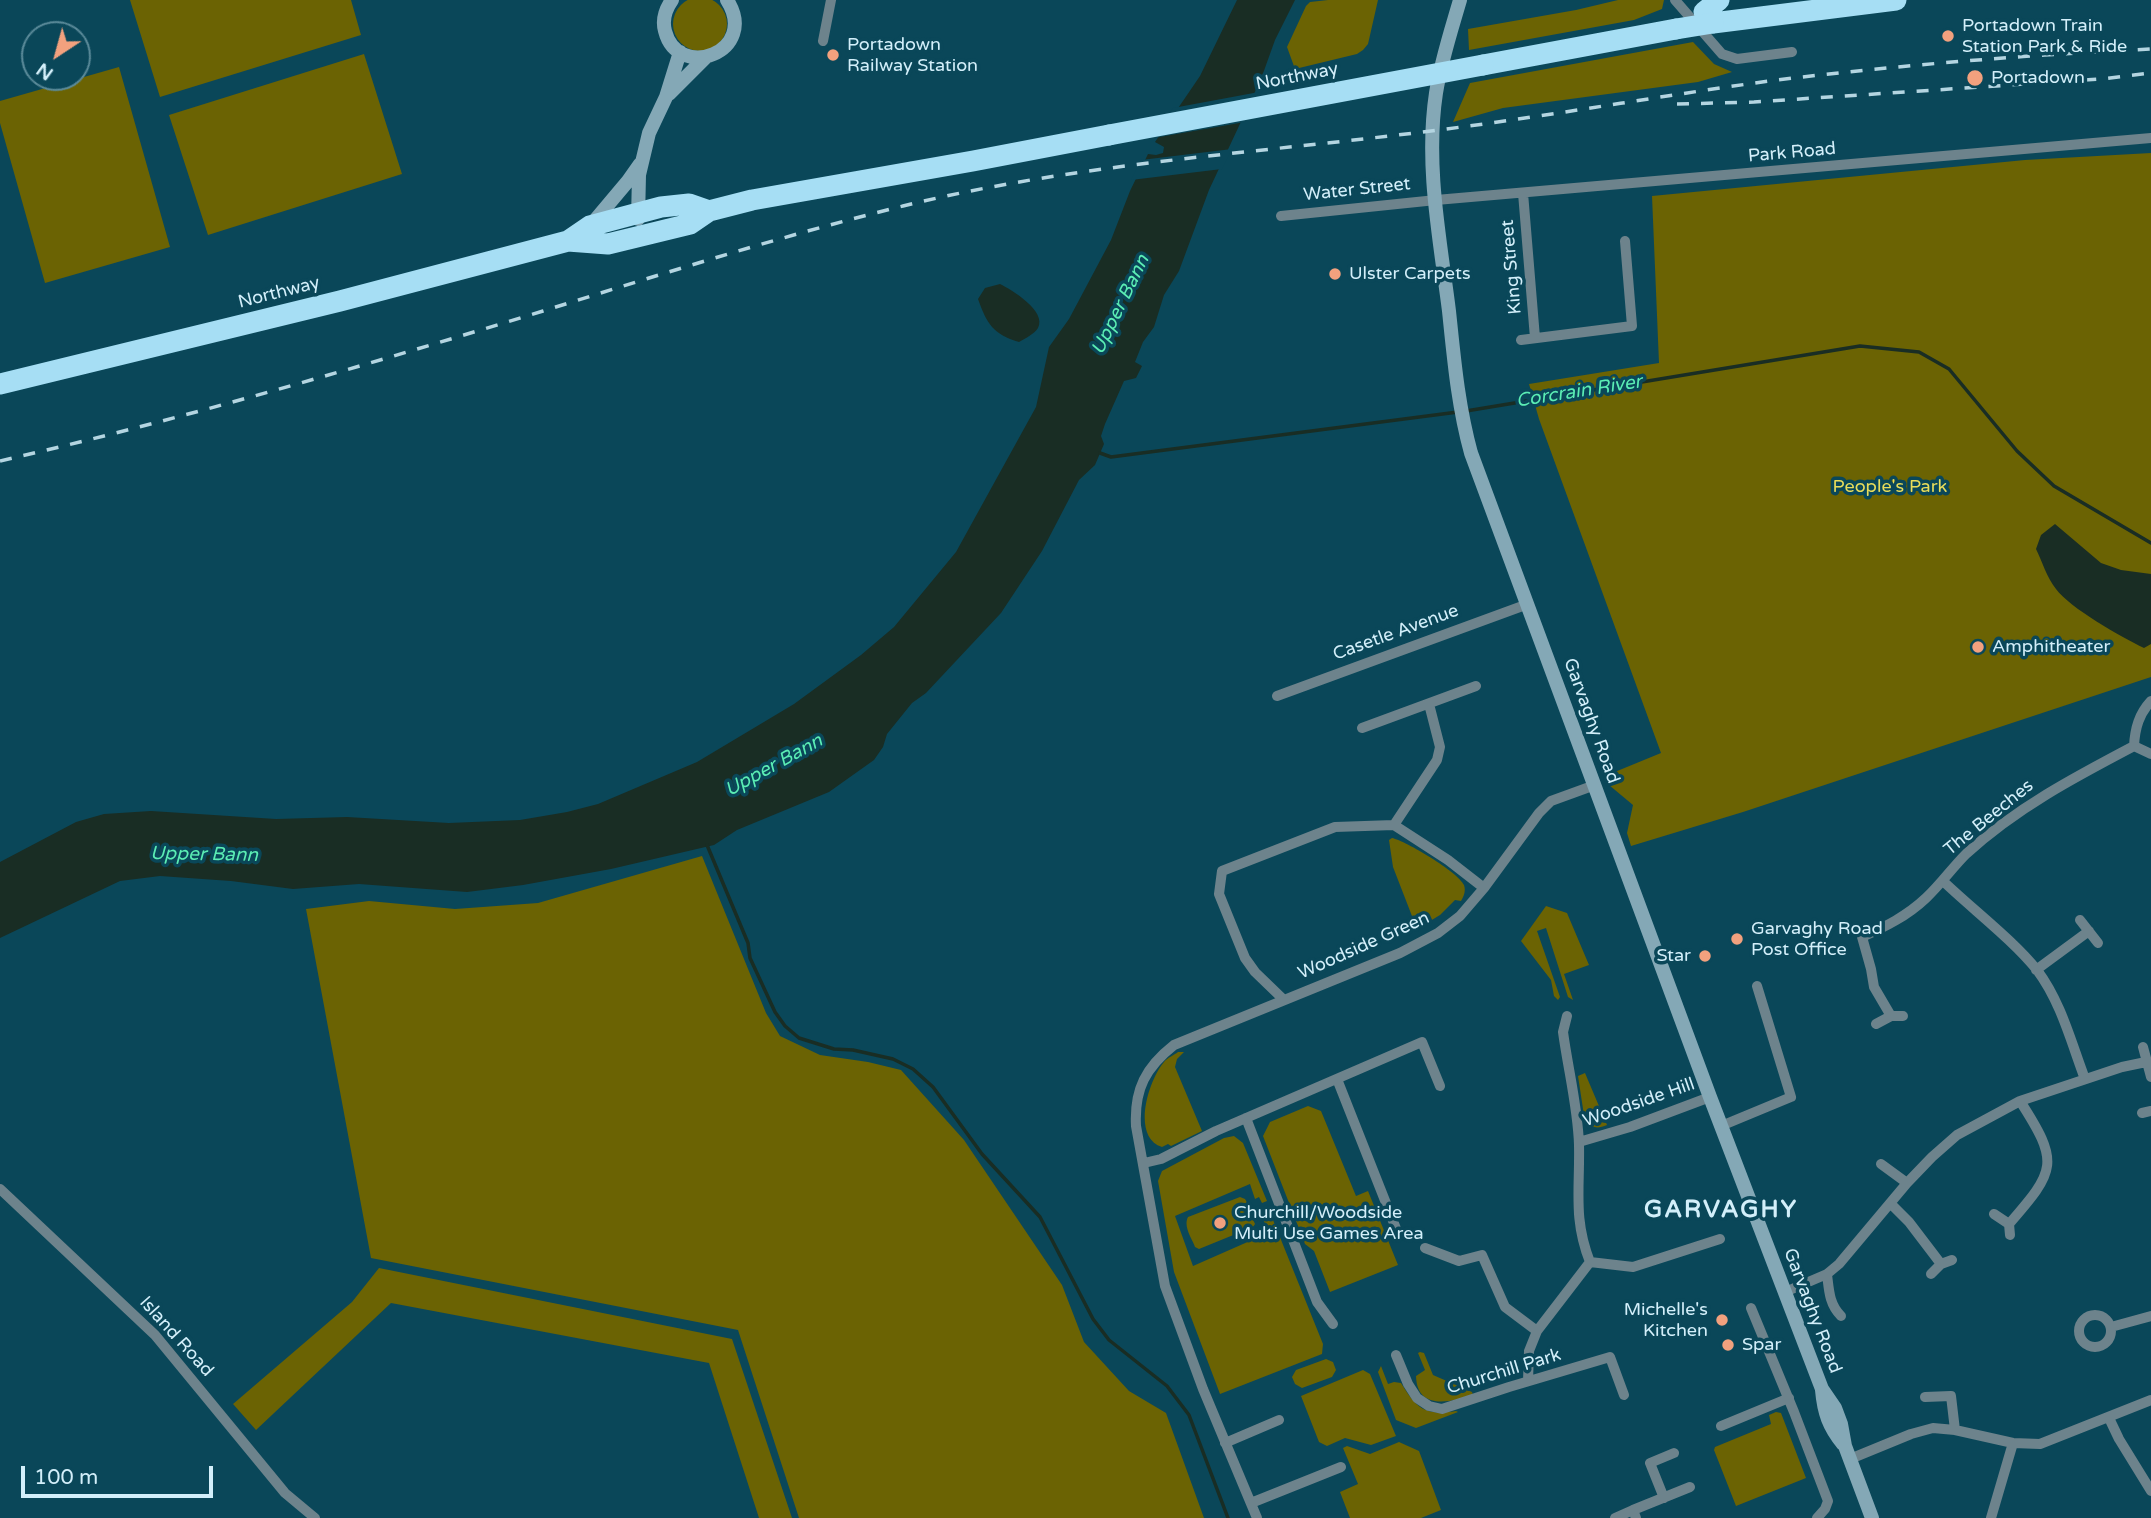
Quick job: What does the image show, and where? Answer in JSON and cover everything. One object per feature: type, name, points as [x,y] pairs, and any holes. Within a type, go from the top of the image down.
[{"type":"highway","name":"Northway","points":[[0,384],[340,301],[568,241],[608,244],[642,236],[690,224],[709,211],[752,200],[1682,28],[1712,12],[1896,0]]},
{"type":"highway","name":"Northway","points":[[568,241],[590,226],[662,206],[689,204],[709,211]]},
{"type":"main road","points":[[671,0],[664,16],[667,37],[680,52],[696,58],[705,58]]},
{"type":"main road","points":[[666,97],[705,58],[724,48],[734,30],[733,8],[727,0]]},
{"type":"main road","name":"Garvaghy Road","points":[[1460,0],[1447,44],[1434,111],[1432,157],[1463,425],[1710,1097],[1822,1389],[1824,1412],[1830,1429],[1847,1453],[1872,1518]]},
{"type":"main road","points":[[642,236],[637,214],[642,160],[655,116],[666,97],[680,52]]},
{"type":"main road","points":[[590,226],[642,160]]},
{"type":"street","points":[[822,41],[831,0]]},
{"type":"street","points":[[1675,0],[1722,54],[1737,59],[1792,52]]},
{"type":"street","name":"Park Road","points":[[1436,200],[2151,138]]},
{"type":"street","name":"King Street","points":[[1523,193],[1535,338]]},
{"type":"street","name":"Water Street","points":[[1281,216],[1436,200]]},
{"type":"street","points":[[1521,340],[1632,326],[1625,242]]},
{"type":"street","name":"Casetle Avenue","points":[[1277,696],[1528,604]]},
{"type":"street","points":[[1362,727],[1476,686]]},
{"type":"street","points":[[2151,701],[2144,709],[2135,730],[2134,746],[2151,754]]},
{"type":"street","points":[[1429,704],[1440,747],[1437,761],[1394,825],[1448,860],[1484,888]]},
{"type":"street","name":"The Beeches","points":[[1876,1024],[1897,1016],[1874,987],[1862,937],[1911,911],[1966,855],[2029,804],[2134,746]]},
{"type":"street","name":"Woodside Green","points":[[1144,1163],[1135,1104],[1143,1080],[1156,1058],[1174,1045],[1421,943],[1438,933],[1460,916],[1484,888],[1539,813],[1551,801],[1595,785]]},
{"type":"street","name":"Woodside Green","points":[[1284,1000],[1255,972],[1245,958],[1219,894],[1222,871],[1335,827],[1394,825]]},
{"type":"street","name":"The Beeches","points":[[1943,881],[2036,970],[2052,994],[2085,1079]]},
{"type":"street","points":[[2080,920],[2098,943]]},
{"type":"street","points":[[2036,970],[2088,931]]},
{"type":"street","points":[[1721,1126],[1791,1097],[1757,986]]},
{"type":"street","name":"Woodside Hill","points":[[1567,1016],[1563,1032],[1579,1142],[1577,1216],[1581,1239],[1590,1262]]},
{"type":"street","points":[[1257,1518],[1165,1286],[1144,1163],[1161,1159],[1246,1118],[1422,1042],[1440,1086]]},
{"type":"street","points":[[2143,1047],[2151,1077]]},
{"type":"street","points":[[1785,1292],[1827,1273],[1839,1264],[1907,1184],[1957,1135],[2020,1101],[2122,1067],[2146,1062]]},
{"type":"street","points":[[1337,1079],[1397,1231]]},
{"type":"street","name":"Woodside Hill","points":[[1579,1142],[1630,1127],[1710,1097]]},
{"type":"street","points":[[1994,1214],[2009,1229],[2037,1192],[2047,1172],[2047,1151],[2020,1101]]},
{"type":"street","points":[[1246,1118],[1317,1302],[1333,1324]]},
{"type":"street","points":[[1881,1164],[1907,1184]]},
{"type":"street","name":"Island Road","points":[[0,1189],[155,1335],[285,1493],[314,1518]]},
{"type":"street","points":[[1891,1204],[1947,1262],[1931,1274]]},
{"type":"street","points":[[1528,1381],[1529,1351],[1537,1331],[1590,1262],[1633,1267],[1720,1239]]},
{"type":"street","points":[[1425,1248],[1459,1261],[1482,1255],[1505,1307],[1537,1331]]},
{"type":"street","points":[[1827,1273],[1833,1313]]},
{"type":"street","points":[[1751,1308],[1828,1501],[1817,1518]]},
{"type":"street","points":[[2111,1327],[2151,1316]]},
{"type":"street","name":"Churchill Park","points":[[1396,1355],[1417,1398],[1429,1406],[1442,1409],[1610,1357],[1624,1395]]},
{"type":"street","points":[[1925,1397],[1951,1395],[1955,1430]]},
{"type":"street","points":[[1721,1426],[1789,1398]]},
{"type":"street","points":[[1847,1453],[1933,1428],[1955,1430],[2012,1443],[2040,1444],[2151,1400]]},
{"type":"street","points":[[2109,1418],[2119,1440],[2151,1491]]},
{"type":"street","points":[[1225,1443],[1279,1420]]},
{"type":"street","points":[[1991,1518],[2012,1443]]},
{"type":"street","points":[[1664,1497],[1650,1463],[1674,1453]]},
{"type":"street","points":[[1251,1503],[1341,1467]]},
{"type":"street","points":[[1615,1518],[1635,1514],[1664,1497],[1690,1487]]},
{"type":"green space","points":[[700,-3],[719,5],[727,24],[719,43],[700,51],[681,43],[673,24],[681,5]]},
{"type":"green space","points":[[130,0],[351,0],[361,35],[160,97]]},
{"type":"green space","points":[[1378,0],[1368,44],[1357,54],[1295,69],[1287,47],[1306,6],[1310,2]]},
{"type":"green space","points":[[1618,0],[1664,0],[1662,9],[1634,20],[1469,50],[1468,29]]},
{"type":"green space","points":[[1693,42],[1714,64],[1732,72],[1698,82],[1503,108],[1453,122],[1470,83]]},
{"type":"green space","points":[[364,54],[402,174],[208,235],[169,115]]},
{"type":"green space","points":[[119,67],[170,247],[45,283],[0,123],[0,101],[35,91],[91,91],[91,75]]},
{"type":"green space","name":"People's Park","points":[[2151,153],[2151,677],[1743,812],[1631,846],[1627,833],[1633,805],[1609,785],[1605,776],[1661,753],[1539,419],[1529,384],[1659,363],[1652,196],[2025,160]]},
{"type":"green space","points":[[1392,838],[1431,858],[1460,879],[1464,885],[1461,901],[1455,900],[1440,915],[1417,929],[1393,867],[1389,840]]},
{"type":"green space","points":[[702,856],[766,1013],[780,1036],[820,1055],[901,1070],[964,1140],[1062,1285],[1084,1342],[1129,1391],[1166,1413],[1204,1518],[799,1518],[738,1330],[371,1258],[306,909],[369,901],[455,909],[538,903]]},
{"type":"green space","points":[[1546,906],[1567,913],[1589,965],[1564,974],[1573,1000],[1568,997],[1546,928],[1537,931],[1560,997],[1558,1000],[1554,996],[1551,980],[1521,941]]},
{"type":"green space","points":[[1178,1052],[1184,1052],[1177,1059],[1175,1067],[1202,1131],[1171,1146],[1168,1144],[1162,1147],[1153,1141],[1147,1132],[1145,1108],[1158,1071],[1165,1061]]},
{"type":"green space","points":[[1585,1073],[1607,1125],[1595,1127],[1585,1122],[1578,1076]]},
{"type":"green space","points":[[1308,1106],[1321,1111],[1356,1196],[1368,1191],[1398,1265],[1330,1292],[1314,1251],[1305,1244],[1263,1136],[1270,1122]]},
{"type":"green space","points":[[1234,1136],[1243,1143],[1267,1201],[1262,1203],[1259,1197],[1255,1199],[1250,1184],[1175,1216],[1193,1266],[1268,1233],[1261,1213],[1269,1210],[1323,1344],[1322,1354],[1220,1394],[1174,1272],[1158,1181],[1162,1171],[1224,1138]]},
{"type":"green space","name":"Churchill/Woodside Multi Use Games Area","points":[[1240,1197],[1245,1199],[1253,1213],[1253,1227],[1199,1249],[1195,1247],[1187,1229],[1188,1217]]},
{"type":"green space","points":[[379,1268],[732,1339],[792,1518],[759,1518],[709,1363],[391,1303],[256,1430],[233,1404],[352,1302]]},
{"type":"green space","points":[[1418,1353],[1424,1353],[1433,1375],[1472,1392],[1473,1395],[1437,1401],[1422,1395],[1416,1376],[1425,1370]]},
{"type":"green space","points":[[1326,1359],[1333,1362],[1336,1370],[1332,1377],[1302,1388],[1295,1384],[1292,1377],[1296,1370]]},
{"type":"green space","points":[[1381,1366],[1388,1384],[1401,1383],[1423,1409],[1458,1412],[1416,1428],[1396,1420],[1378,1372]]},
{"type":"green space","points":[[1363,1370],[1370,1374],[1396,1436],[1371,1445],[1345,1438],[1327,1446],[1319,1442],[1301,1396]]},
{"type":"green space","points":[[1781,1413],[1806,1478],[1736,1506],[1715,1447],[1771,1424],[1769,1415]]},
{"type":"green space","points":[[1399,1442],[1419,1451],[1441,1510],[1421,1518],[1350,1518],[1340,1492],[1358,1484],[1343,1448],[1347,1446],[1370,1454]]},
{"type":"water","name":"Upper Bann","points":[[1237,0],[1295,0],[1209,190],[1179,271],[1164,295],[1154,327],[1143,342],[1135,362],[1142,366],[1136,378],[1124,381],[1105,424],[1101,436],[1104,444],[1095,465],[1079,480],[1042,551],[1001,613],[926,693],[912,703],[887,734],[883,747],[874,760],[829,792],[737,830],[714,845],[611,869],[467,892],[359,884],[293,889],[160,876],[120,881],[0,938],[0,862],[76,822],[104,814],[151,811],[276,819],[347,817],[449,823],[520,820],[567,812],[598,804],[697,762],[794,704],[861,655],[894,627],[956,552],[1036,407],[1049,347],[1069,319],[1111,240],[1148,154],[1163,153],[1164,147],[1155,142],[1200,76]]},
{"type":"water","points":[[1000,284],[1027,302],[1038,315],[1038,328],[1019,342],[992,327],[978,299],[985,288]]},
{"type":"water","points":[[2055,524],[2101,563],[2121,570],[2151,574],[2151,644],[2144,648],[2110,630],[2072,605],[2056,589],[2036,549],[2041,535]]},
{"type":"pier","points":[[1259,92],[1245,122],[1154,138],[1173,108]]},
{"type":"pier","points":[[1232,149],[1222,169],[1131,180],[1141,160]]},
{"type":"waterway","name":"Corcrain River","points":[[1466,411],[1860,346],[1919,352],[1949,369],[2017,451],[2054,486],[2151,543]]},
{"type":"waterway","name":"Corcrain River","points":[[1100,453],[1111,457],[1458,412]]},
{"type":"waterway","points":[[707,845],[748,943],[750,958],[775,1012],[785,1026],[799,1038],[834,1049],[853,1050],[893,1059],[913,1069],[933,1087],[982,1154],[1040,1217],[1093,1319],[1109,1340],[1167,1386],[1189,1415],[1228,1518]]},
{"type":"railway","points":[[0,461],[273,391],[767,243],[969,191],[1102,169],[1480,124],[1777,80],[1964,61],[2151,49]]},
{"type":"railway","points":[[1677,104],[1754,102],[2101,79],[2151,73]]},
{"type":"place","name":"Portadown Train Station Park & Ride","points":[[1948,36]]},
{"type":"place","name":"Portadown Railway Station","points":[[833,55]]},
{"type":"place","name":"Portadown","points":[[1975,78]]},
{"type":"place","name":"Ulster Carpets","points":[[1335,274]]},
{"type":"place","name":"Amphitheater","points":[[1978,647]]},
{"type":"place","name":"Garvaghy Road Post Office","points":[[1737,939]]},
{"type":"place","name":"Star","points":[[1705,956]]},
{"type":"place","name":"Churchill/Woodside Multi Use Games Area","points":[[1220,1223]]},
{"type":"place","name":"Michelle's Kitchen","points":[[1722,1320]]},
{"type":"place","name":"Spar","points":[[1728,1345]]},
{"type":"district","name":"GARVAGHY","points":[[1721,1211]]}]
